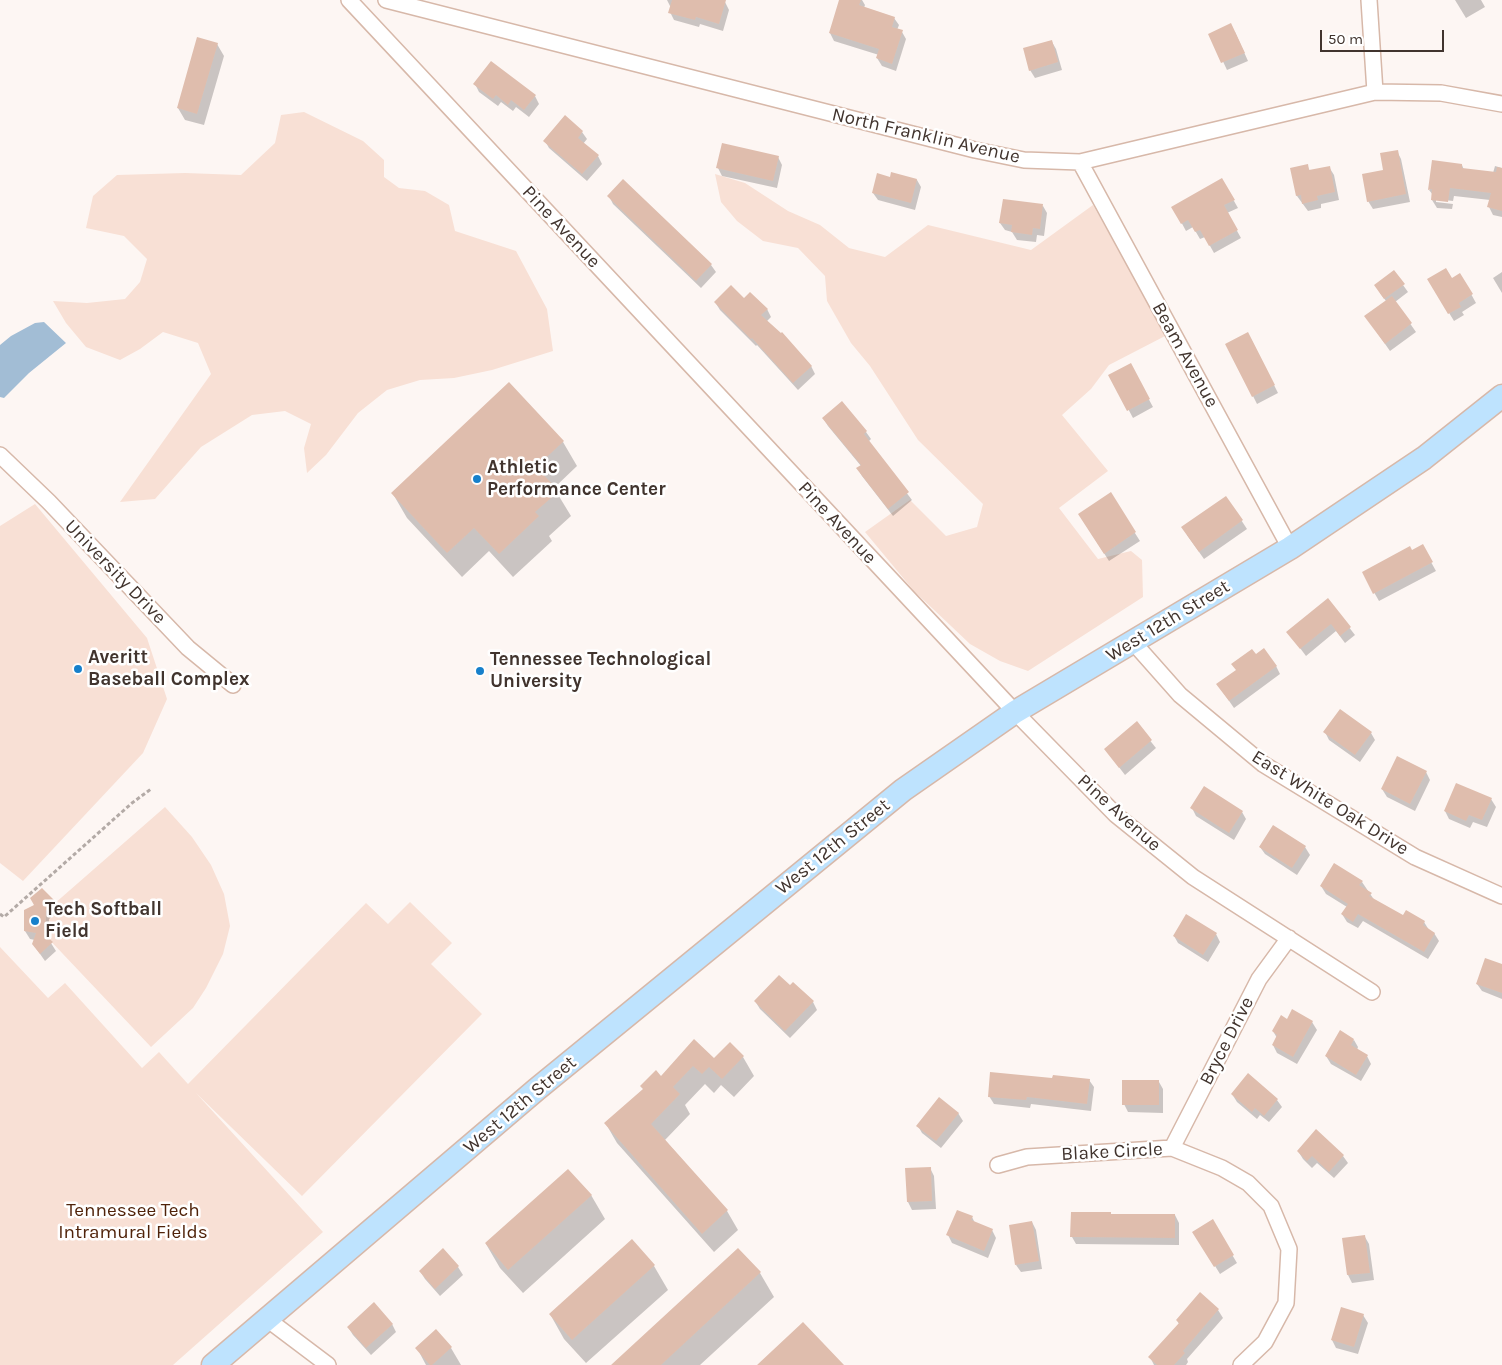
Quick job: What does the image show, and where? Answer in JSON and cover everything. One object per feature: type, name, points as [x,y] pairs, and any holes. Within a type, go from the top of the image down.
[{"type":"main road","name":"West 12th Street","points":[[213,1365],[537,1089],[903,790],[1015,712],[1290,548],[1424,458],[1502,396]]},
{"type":"street","name":"Pine Avenue","points":[[349,0],[1015,712],[1116,815],[1193,877],[1372,992]]},
{"type":"street","name":"North Franklin Avenue","points":[[386,0],[975,150],[1024,160],[1080,162],[1375,92],[1441,93],[1502,104]]},
{"type":"street","points":[[1369,0],[1375,92]]},
{"type":"street","name":"Beam Avenue","points":[[1080,162],[1290,548]]},
{"type":"street","name":"University Drive","points":[[0,455],[49,502],[188,648],[233,685]]},
{"type":"street","name":"East White Oak Drive","points":[[1133,642],[1180,695],[1263,764],[1415,857],[1502,896]]},
{"type":"street","name":"Bryce Drive","points":[[1172,1148],[1259,979],[1289,938]]},
{"type":"street","name":"Blake Circle","points":[[998,1165],[1027,1157],[1172,1148],[1222,1168],[1248,1183],[1271,1206],[1289,1249],[1286,1302],[1265,1342],[1241,1365]]},
{"type":"street","points":[[268,1319],[328,1365]]},
{"type":"path","points":[[0,914],[4,917],[132,803],[151,789]]},
{"type":"green space","points":[[304,112],[363,141],[384,160],[384,177],[399,188],[425,191],[449,205],[455,231],[516,251],[547,309],[553,351],[492,370],[454,378],[420,380],[387,390],[358,413],[326,455],[307,473],[304,448],[311,424],[285,411],[252,415],[201,447],[155,499],[120,502],[211,374],[198,343],[163,332],[140,349],[120,360],[86,347],[66,323],[53,301],[87,303],[125,299],[140,282],[147,259],[124,236],[86,228],[93,196],[117,175],[185,173],[241,175],[275,143],[281,115]]},
{"type":"green space","points":[[715,174],[745,183],[788,211],[820,225],[849,248],[885,257],[928,225],[1031,250],[1093,205],[1167,335],[1109,365],[1091,389],[1062,415],[1108,471],[1059,508],[1098,559],[1131,551],[1142,560],[1143,597],[1028,671],[1000,661],[970,644],[914,591],[865,532],[910,500],[946,536],[977,527],[983,504],[918,440],[870,366],[851,343],[827,301],[825,276],[798,248],[763,241],[737,221],[721,202]]},
{"type":"green space","name":"Averitt Baseball Complex","points":[[35,504],[147,638],[167,699],[143,753],[23,881],[0,863],[0,526]]},
{"type":"green space","name":"Tech Softball Field","points":[[165,807],[192,837],[211,865],[224,894],[230,926],[223,954],[206,988],[193,1008],[151,1047],[45,935],[46,911]]},
{"type":"green space","name":"Tennessee Tech Intramural Fields","points":[[410,902],[452,943],[431,964],[482,1014],[302,1196],[196,1093],[323,1232],[173,1365],[0,1365],[0,947],[48,998],[65,983],[142,1068],[159,1052],[188,1084],[366,903],[388,924]]},
{"type":"water","points":[[44,322],[66,343],[29,373],[4,398],[0,397],[0,345],[11,336],[35,323]]},
{"type":"building","points":[[672,0],[726,0],[719,24],[696,17],[695,20],[668,13]]},
{"type":"building","points":[[839,0],[861,0],[859,5],[895,17],[892,27],[903,30],[892,64],[876,58],[879,49],[829,33]]},
{"type":"building","points":[[1231,23],[1245,53],[1221,63],[1208,34]]},
{"type":"building","points":[[197,37],[218,43],[197,114],[177,108]]},
{"type":"building","points":[[1052,40],[1058,62],[1029,71],[1023,48]]},
{"type":"building","points":[[491,61],[536,95],[524,110],[511,100],[508,105],[496,95],[493,99],[473,84]]},
{"type":"building","points":[[565,115],[583,131],[578,138],[599,155],[582,174],[543,141]]},
{"type":"building","points":[[722,143],[779,156],[773,181],[716,168]]},
{"type":"building","points":[[1398,150],[1406,194],[1367,202],[1362,174],[1383,170],[1380,153]]},
{"type":"building","points":[[1432,160],[1462,164],[1462,168],[1496,172],[1497,167],[1502,168],[1502,211],[1487,207],[1491,193],[1450,188],[1448,202],[1431,200],[1432,189],[1428,190]]},
{"type":"building","points":[[1308,164],[1309,170],[1330,166],[1335,192],[1317,196],[1318,200],[1302,204],[1301,195],[1296,196],[1290,168]]},
{"type":"building","points":[[891,172],[917,179],[911,203],[872,193],[877,173],[890,177]]},
{"type":"building","points":[[1222,178],[1235,200],[1224,205],[1238,230],[1209,246],[1200,230],[1195,232],[1188,220],[1181,224],[1171,207]]},
{"type":"building","points":[[623,179],[712,264],[696,281],[607,196]]},
{"type":"building","points":[[1003,199],[1043,204],[1040,229],[1033,228],[1032,235],[1011,232],[1012,225],[999,223]]},
{"type":"building","points":[[1446,268],[1452,278],[1460,273],[1473,294],[1459,303],[1461,307],[1448,314],[1427,279]]},
{"type":"building","points":[[1394,270],[1405,284],[1384,299],[1374,285]]},
{"type":"building","points":[[731,285],[744,298],[750,292],[768,309],[761,315],[782,332],[812,366],[793,383],[752,338],[714,302]]},
{"type":"building","points":[[1392,296],[1412,323],[1385,344],[1364,316]]},
{"type":"building","points":[[1248,332],[1275,385],[1252,397],[1225,344]]},
{"type":"building","points":[[1131,363],[1150,399],[1127,411],[1108,375]]},
{"type":"building","name":"Athletic Performance Center","points":[[509,382],[564,441],[536,467],[559,491],[535,512],[539,516],[499,554],[474,528],[447,553],[391,493]]},
{"type":"building","points":[[842,401],[867,431],[864,434],[909,492],[888,509],[856,468],[861,465],[822,418]]},
{"type":"building","points":[[1111,492],[1136,532],[1104,554],[1078,514]]},
{"type":"building","points":[[1226,496],[1243,520],[1199,552],[1181,527]]},
{"type":"building","points":[[1423,544],[1433,562],[1373,594],[1362,572],[1410,546],[1412,550]]},
{"type":"building","points":[[1328,598],[1351,627],[1340,636],[1331,624],[1300,649],[1286,632]]},
{"type":"building","points":[[1264,648],[1277,666],[1229,701],[1216,684],[1236,670],[1231,664],[1252,649],[1256,654]]},
{"type":"building","points":[[1340,709],[1372,732],[1355,755],[1323,732]]},
{"type":"building","points":[[1137,721],[1152,740],[1119,768],[1104,749]]},
{"type":"building","points":[[1397,756],[1427,771],[1410,804],[1381,789]]},
{"type":"building","points":[[1456,783],[1492,798],[1482,820],[1469,815],[1466,821],[1444,811]]},
{"type":"building","points":[[1204,786],[1243,811],[1229,833],[1190,808]]},
{"type":"building","points":[[1273,825],[1306,846],[1292,868],[1259,847]]},
{"type":"building","points":[[1334,863],[1363,881],[1359,885],[1372,893],[1369,896],[1403,915],[1406,910],[1425,921],[1423,925],[1435,933],[1424,952],[1358,914],[1353,922],[1341,914],[1348,904],[1320,886]]},
{"type":"building","name":"Tech Softball Field","points":[[42,888],[56,902],[46,911],[45,935],[53,942],[40,954],[32,944],[36,933],[24,931],[24,910],[34,905],[30,898]]},
{"type":"building","points":[[1186,914],[1217,933],[1203,955],[1173,936]]},
{"type":"building","points":[[1485,958],[1502,964],[1502,993],[1476,984]]},
{"type":"building","points":[[779,975],[790,985],[793,982],[814,1001],[785,1031],[754,1001]]},
{"type":"building","points":[[1292,1009],[1313,1021],[1293,1057],[1272,1045],[1277,1035],[1272,1031],[1281,1015],[1287,1019]]},
{"type":"building","points":[[1340,1030],[1354,1039],[1351,1045],[1368,1055],[1356,1075],[1325,1056]]},
{"type":"building","points":[[694,1039],[714,1058],[730,1042],[744,1056],[722,1079],[709,1067],[702,1074],[693,1066],[673,1087],[680,1094],[651,1124],[728,1210],[702,1234],[604,1123],[643,1089],[640,1086],[656,1070],[661,1076]]},
{"type":"building","points":[[990,1072],[1052,1078],[1053,1075],[1090,1079],[1087,1104],[1027,1097],[1026,1100],[988,1097]]},
{"type":"building","points":[[1248,1073],[1278,1099],[1264,1116],[1255,1108],[1252,1112],[1231,1094]]},
{"type":"building","points":[[1122,1080],[1159,1080],[1159,1105],[1122,1105]]},
{"type":"building","points":[[939,1097],[959,1113],[936,1141],[916,1126]]},
{"type":"building","points":[[1316,1129],[1344,1155],[1329,1172],[1312,1156],[1307,1161],[1297,1151]]},
{"type":"building","points":[[931,1167],[932,1201],[907,1202],[905,1168]]},
{"type":"building","points":[[568,1169],[592,1195],[508,1270],[485,1243]]},
{"type":"building","points":[[957,1210],[973,1216],[971,1220],[993,1229],[984,1251],[946,1235]]},
{"type":"building","points":[[1071,1212],[1175,1214],[1175,1238],[1070,1237]]},
{"type":"building","points":[[1213,1219],[1234,1255],[1214,1267],[1192,1232]]},
{"type":"building","points":[[1032,1221],[1039,1261],[1015,1265],[1009,1225]]},
{"type":"building","points":[[1365,1235],[1370,1273],[1347,1275],[1342,1238]]},
{"type":"building","points":[[632,1239],[655,1265],[572,1340],[549,1314]]},
{"type":"building","points":[[443,1248],[459,1266],[435,1289],[419,1271]]},
{"type":"building","points":[[738,1248],[761,1272],[661,1365],[611,1365]]},
{"type":"building","points":[[1200,1292],[1219,1309],[1183,1351],[1185,1353],[1174,1365],[1157,1365],[1148,1357],[1179,1323],[1176,1320]]},
{"type":"building","points":[[374,1302],[393,1324],[366,1348],[347,1327]]},
{"type":"building","points":[[1341,1307],[1364,1314],[1354,1347],[1331,1340]]},
{"type":"building","points":[[803,1322],[844,1365],[757,1365]]},
{"type":"building","points":[[436,1329],[452,1347],[430,1365],[415,1348]]},
{"type":"place","name":"Athletic Performance Center","points":[[477,479]]},
{"type":"place","name":"Averitt Baseball Complex","points":[[78,669]]},
{"type":"place","name":"Tennessee Technological University","points":[[480,671]]},
{"type":"place","name":"Tech Softball Field","points":[[35,921]]}]
